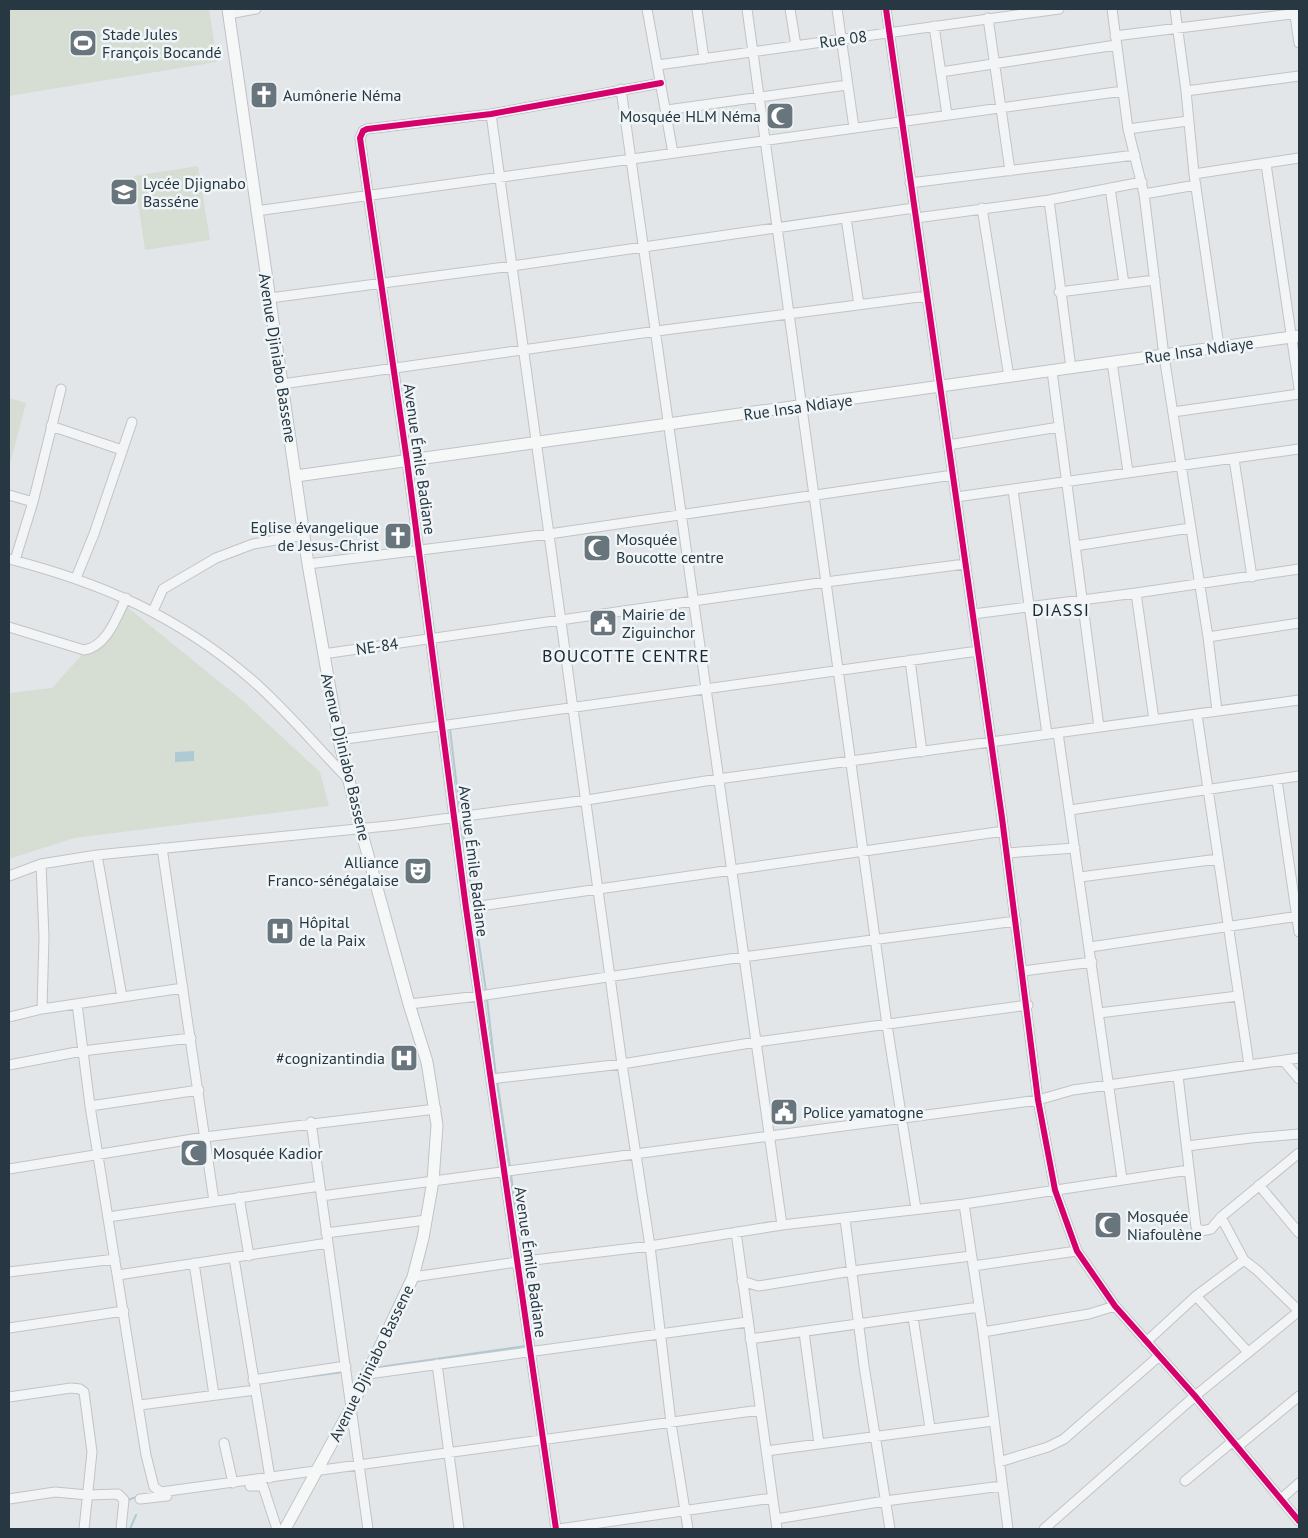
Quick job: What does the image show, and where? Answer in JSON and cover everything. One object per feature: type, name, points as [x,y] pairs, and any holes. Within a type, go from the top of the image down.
[{"type":"main road","name":"Avenue Djiniabo Bassene","points":[[228,11],[308,564],[339,740],[360,830],[408,1004],[427,1062],[436,1109],[437,1139],[433,1181],[413,1277],[352,1406],[285,1529]]},
{"type":"main road","name":"Rue Insa Ndiaye","points":[[296,476],[940,388],[1295,336]]},
{"type":"street","points":[[228,11],[256,9]]},
{"type":"street","points":[[647,9],[667,110],[673,153]]},
{"type":"street","points":[[697,9],[704,59]]},
{"type":"street","points":[[746,9],[803,406],[900,1118],[916,1209]]},
{"type":"street","points":[[790,9],[796,46]]},
{"type":"street","points":[[837,9],[854,128]]},
{"type":"street","points":[[886,9],[1004,831],[1028,1006],[1038,1100],[1055,1190],[1077,1251],[1115,1306],[1194,1396],[1299,1521]]},
{"type":"street","name":"Rue 08","points":[[658,65],[988,18],[1001,12],[1059,9]]},
{"type":"street","points":[[1112,9],[1128,129],[1144,194],[1164,356],[1198,583],[1208,637],[1217,712]]},
{"type":"street","points":[[1175,9],[1186,91],[1194,174],[1219,346]]},
{"type":"street","points":[[941,72],[995,64],[1178,29],[1296,12],[1299,43]]},
{"type":"street","points":[[988,18],[1010,171]]},
{"type":"street","points":[[934,26],[947,115]]},
{"type":"street","points":[[1186,91],[1299,76]]},
{"type":"street","points":[[661,83],[491,114],[612,977],[622,1064],[650,1246],[671,1423],[688,1529]]},
{"type":"street","points":[[667,110],[847,85]]},
{"type":"street","points":[[622,89],[768,1138],[782,1225]]},
{"type":"street","points":[[256,211],[1123,91]]},
{"type":"street","name":"Avenue Émile Badiane","points":[[491,114],[363,131],[360,138],[407,462],[478,996],[505,1173],[516,1262],[558,1529]]},
{"type":"street","points":[[1128,129],[1188,121]]},
{"type":"street","points":[[910,183],[1135,155]]},
{"type":"street","points":[[1194,174],[1299,158]]},
{"type":"street","points":[[1266,164],[1295,336],[1299,388]]},
{"type":"street","points":[[916,218],[1049,200],[1142,182]]},
{"type":"street","points":[[1144,194],[1196,185]]},
{"type":"street","points":[[1110,188],[1124,284]]},
{"type":"street","points":[[1049,200],[1071,368]]},
{"type":"street","points":[[270,298],[512,266],[914,208]]},
{"type":"street","points":[[982,208],[1009,377]]},
{"type":"street","points":[[846,218],[859,305]]},
{"type":"street","points":[[1060,292],[1155,280]]},
{"type":"street","points":[[282,384],[657,331],[927,296]]},
{"type":"street","points":[[1112,362],[1128,472]]},
{"type":"street","points":[[1052,371],[1099,727]]},
{"type":"street","points":[[61,389],[33,502],[12,559],[76,578],[126,598],[153,611],[212,648],[252,681],[348,779]]},
{"type":"street","points":[[1173,412],[1299,394]]},
{"type":"street","points":[[76,578],[94,534],[132,422]]},
{"type":"street","points":[[51,426],[122,450]]},
{"type":"street","points":[[948,445],[1059,428]]},
{"type":"street","points":[[956,497],[1299,449]]},
{"type":"street","points":[[1234,458],[1252,577]]},
{"type":"street","points":[[308,564],[419,552],[681,516],[953,475]]},
{"type":"street","points":[[1014,490],[1031,606],[1046,734]]},
{"type":"street","points":[[9,495],[33,502]]},
{"type":"street","points":[[1076,546],[1190,528]]},
{"type":"street","points":[[153,611],[163,589],[216,558],[254,544],[304,535]]},
{"type":"street","name":"NE-84","points":[[323,654],[965,564]]},
{"type":"street","points":[[973,614],[1299,569]]},
{"type":"street","points":[[1136,593],[1154,720]]},
{"type":"street","points":[[9,627],[84,650],[92,649],[106,636],[126,598]]},
{"type":"street","points":[[1208,637],[1299,623]]},
{"type":"street","points":[[339,740],[706,687],[978,651]]},
{"type":"street","points":[[910,660],[922,752]]},
{"type":"street","points":[[9,876],[41,864],[96,855],[360,830],[587,800],[852,760],[1299,700]]},
{"type":"street","points":[[1197,715],[1249,1065]]},
{"type":"street","points":[[1058,733],[1122,1179]]},
{"type":"street","points":[[1070,810],[1299,776]]},
{"type":"street","points":[[1277,780],[1299,932]]},
{"type":"street","points":[[466,908],[1004,831]]},
{"type":"street","points":[[162,848],[214,1201]]},
{"type":"street","points":[[1007,854],[1076,848]]},
{"type":"street","points":[[96,855],[122,997]]},
{"type":"street","points":[[1080,877],[1218,859]]},
{"type":"street","points":[[41,864],[44,937],[42,1009]]},
{"type":"street","points":[[1090,947],[1298,917]]},
{"type":"street","points":[[408,1004],[478,996],[743,957],[1016,921]]},
{"type":"street","points":[[1023,971],[1092,962]]},
{"type":"street","points":[[9,1017],[42,1009],[183,988]]},
{"type":"street","points":[[1099,1012],[1238,996]]},
{"type":"street","points":[[77,1004],[90,1106],[140,1406],[146,1454],[154,1487],[157,1491],[314,1473],[760,1410]]},
{"type":"street","points":[[491,1079],[622,1064],[756,1042],[1028,1006]]},
{"type":"street","points":[[9,1065],[82,1051],[190,1038]]},
{"type":"street","points":[[321,1196],[636,1156],[1038,1100],[1073,1090],[1299,1058]]},
{"type":"street","points":[[1284,1061],[1299,1079]]},
{"type":"street","points":[[1178,1076],[1196,1227],[1206,1231],[1299,1152]]},
{"type":"street","points":[[90,1106],[199,1090]]},
{"type":"street","points":[[9,1169],[310,1122],[436,1109]]},
{"type":"street","points":[[310,1122],[352,1406],[368,1529]]},
{"type":"street","points":[[1187,1146],[1299,1134]]},
{"type":"street","points":[[413,1277],[516,1262],[650,1246],[782,1225],[964,1204],[1189,1170]]},
{"type":"street","points":[[1259,1185],[1299,1233]]},
{"type":"street","points":[[108,1217],[320,1186]]},
{"type":"street","points":[[239,1197],[249,1256]]},
{"type":"street","points":[[964,1204],[983,1332],[1008,1529]]},
{"type":"street","points":[[1044,1529],[1194,1396],[1299,1311],[1244,1260],[1221,1217]]},
{"type":"street","points":[[845,1219],[890,1529]]},
{"type":"street","points":[[326,1233],[426,1220]]},
{"type":"street","points":[[736,1232],[777,1529]]},
{"type":"street","points":[[118,1275],[328,1243]]},
{"type":"street","points":[[973,1266],[1077,1251]]},
{"type":"street","points":[[742,1281],[758,1286],[852,1271],[972,1256]]},
{"type":"street","points":[[234,1258],[270,1478]]},
{"type":"street","points":[[9,1272],[115,1259]]},
{"type":"street","points":[[1146,1342],[1196,1296],[1244,1260]]},
{"type":"street","points":[[194,1263],[214,1395]]},
{"type":"street","points":[[1196,1296],[1248,1352]]},
{"type":"street","points":[[983,1332],[1089,1314],[1115,1306]]},
{"type":"street","points":[[750,1339],[979,1307]]},
{"type":"street","points":[[9,1328],[124,1311]]},
{"type":"street","points":[[913,1317],[930,1428]]},
{"type":"street","points":[[368,1374],[748,1322]]},
{"type":"street","points":[[804,1332],[819,1444]]},
{"type":"street","points":[[999,1462],[1048,1447],[1074,1432],[1108,1398],[1158,1357]]},
{"type":"street","points":[[437,1364],[459,1529]]},
{"type":"street","points":[[253,1380],[346,1366]]},
{"type":"street","points":[[9,1397],[71,1388],[80,1389],[84,1392],[92,1452],[84,1529]]},
{"type":"street","points":[[140,1406],[255,1390]]},
{"type":"street","points":[[1185,1481],[1299,1396]]},
{"type":"street","points":[[766,1452],[930,1428],[993,1421]]},
{"type":"street","points":[[224,1443],[233,1483]]},
{"type":"street","points":[[1281,1499],[1299,1483]]},
{"type":"street","points":[[140,1499],[259,1484],[266,1490],[277,1529]]},
{"type":"street","points":[[776,1518],[885,1501],[1002,1486]]},
{"type":"street","points":[[9,1499],[55,1492],[88,1495],[118,1494],[124,1500],[120,1529]]},
{"type":"street","points":[[558,1529],[772,1498]]},
{"type":"shaded area","points":[[9,9],[209,9],[217,62],[9,96]]},
{"type":"shaded area","points":[[198,166],[210,240],[145,250],[134,176]]},
{"type":"shaded area","points":[[9,398],[26,403],[9,468]]},
{"type":"shaded area","points":[[126,606],[242,700],[320,772],[329,806],[74,838],[9,859],[9,693],[52,688]]},
{"type":"water","points":[[194,751],[194,761],[175,762],[175,752]]},
{"type":"waterway","points":[[450,729],[460,813]]},
{"type":"waterway","points":[[461,820],[474,905]]},
{"type":"waterway","points":[[474,910],[486,991]]},
{"type":"waterway","points":[[487,999],[496,1076]]},
{"type":"waterway","points":[[497,1080],[510,1167]]},
{"type":"waterway","points":[[511,1174],[522,1259]]},
{"type":"waterway","points":[[522,1264],[533,1345]]},
{"type":"waterway","points":[[380,1367],[526,1346]]},
{"type":"waterway","points":[[289,1379],[344,1372]]},
{"type":"waterway","points":[[128,1500],[136,1497]]},
{"type":"waterway","points":[[130,1529],[136,1515]]},
{"type":"cycle path","points":[[886,9],[1002,818],[1038,1100],[1055,1190],[1077,1251],[1115,1306],[1195,1396],[1299,1521]]},
{"type":"cycle path","points":[[556,1529],[466,908],[407,461],[360,138],[363,131],[367,129],[491,114],[661,83]]},
{"type":"place","name":"Stade Jules François Bocandé","points":[[83,43]]},
{"type":"place","name":"Aumônerie Néma","points":[[264,95]]},
{"type":"place","name":"Mosquée HLM Néma","points":[[780,116]]},
{"type":"place","name":"Lycée Djignabo Basséne","points":[[124,192]]},
{"type":"place","name":"Eglise évangelique de Jesus-Christ","points":[[398,536]]},
{"type":"place","name":"Mosquée Boucotte centre","points":[[597,548]]},
{"type":"place","name":"Mairie de Ziguinchor","points":[[603,623]]},
{"type":"place","name":"Alliance Franco-sénégalaise","points":[[418,871]]},
{"type":"place","name":"Hôpital de la Paix","points":[[280,931]]},
{"type":"place","name":"#cognizantindia","points":[[404,1058]]},
{"type":"place","name":"Police yamatogne","points":[[784,1112]]},
{"type":"place","name":"Mosquée Kadior","points":[[194,1153]]},
{"type":"place","name":"Mosquée Niafoulène","points":[[1108,1225]]},
{"type":"district","name":"DIASSI","points":[[1061,610]]},
{"type":"district","name":"BOUCOTTE CENTRE","points":[[626,656]]}]
